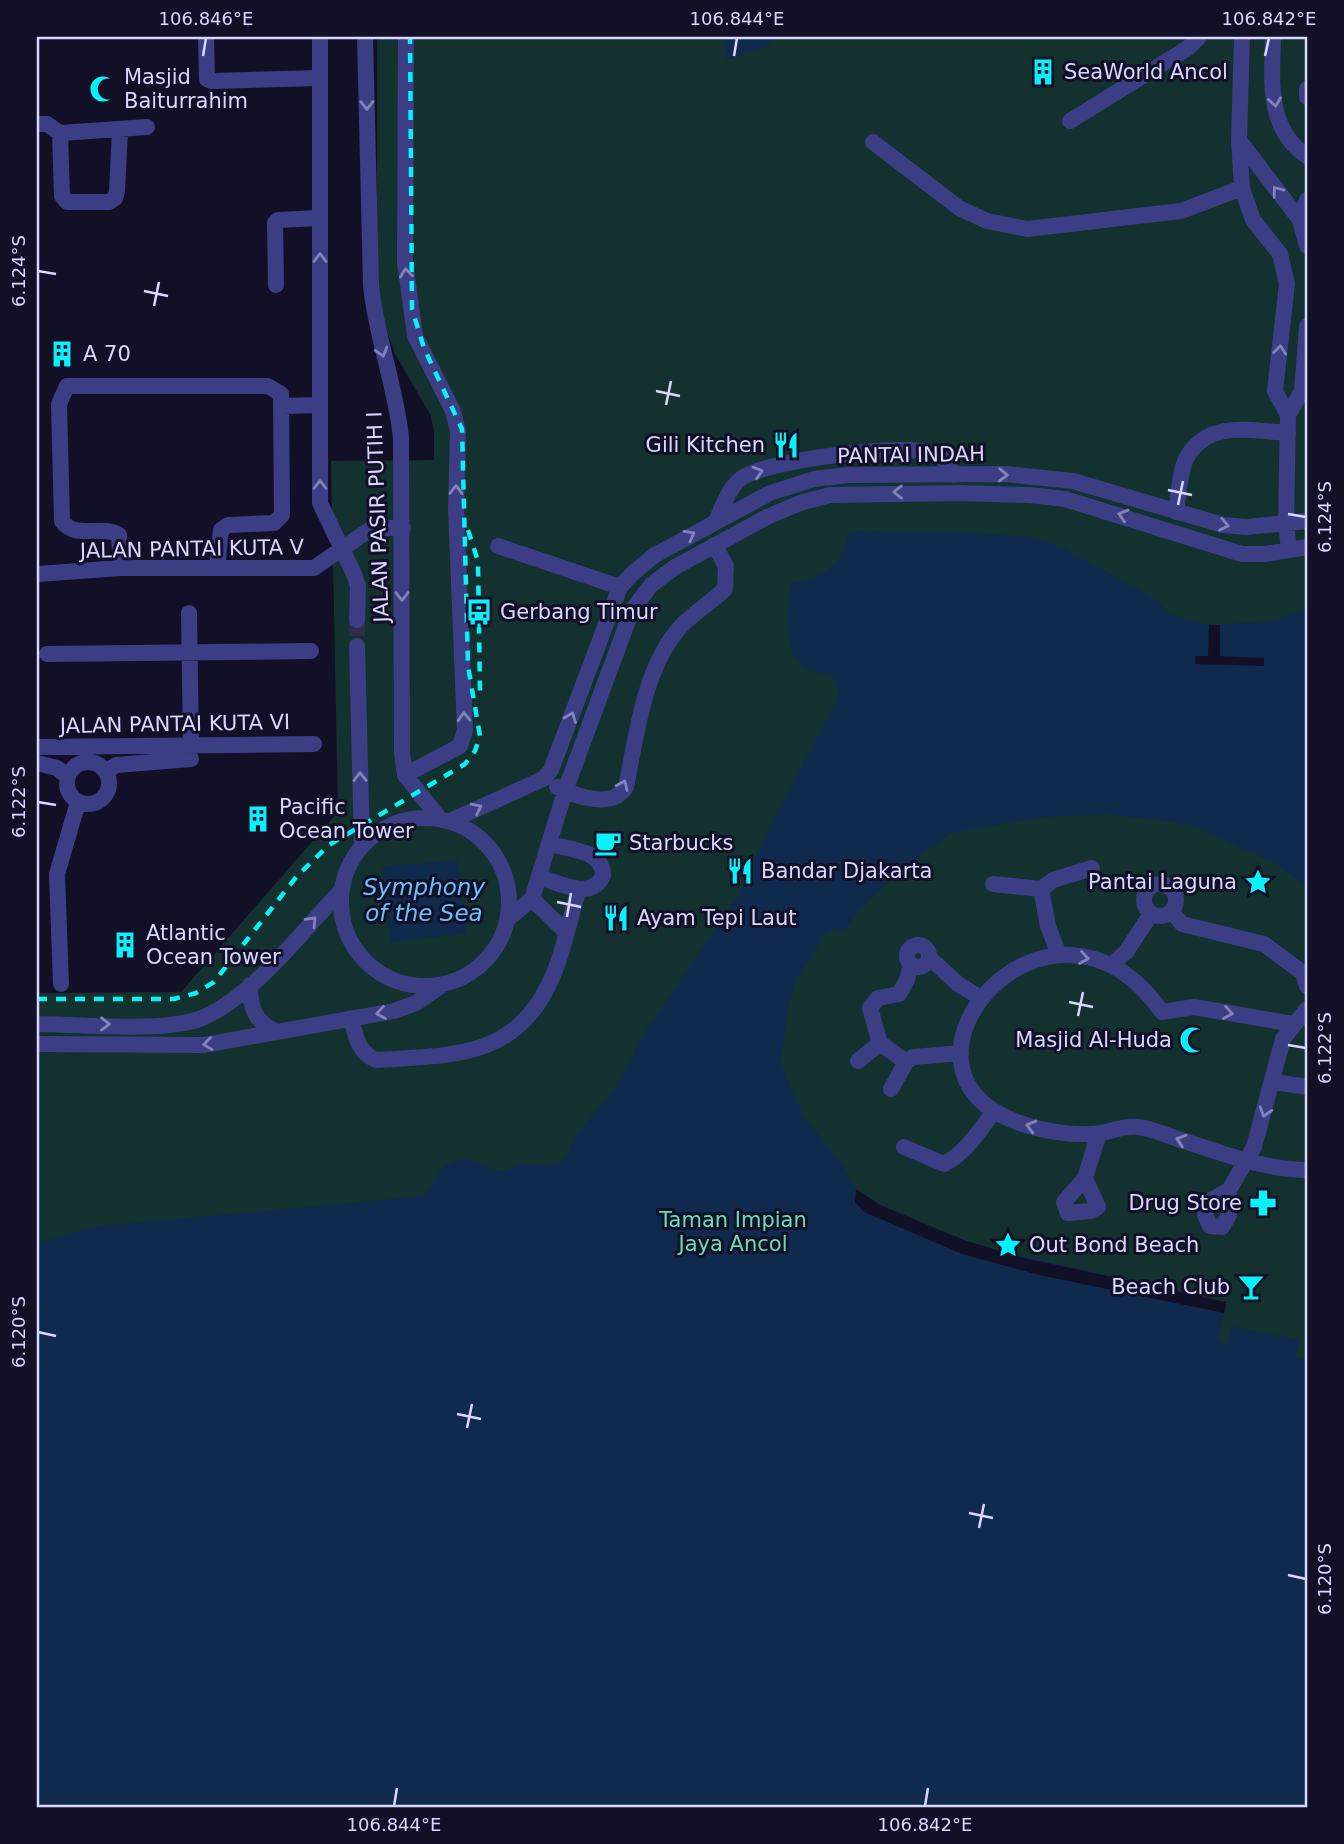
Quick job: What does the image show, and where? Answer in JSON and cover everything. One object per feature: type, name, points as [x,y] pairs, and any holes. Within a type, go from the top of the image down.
[{"type":"street","points":[[206,37],[207,79],[212,81],[320,78]]},
{"type":"street","name":"JALAN PASIR PUTIH I","points":[[320,37],[320,503],[358,586],[358,620]]},
{"type":"street","name":"JALAN PASIR PUTIH I","points":[[365,37],[371,285],[375,323],[399,416],[403,528],[402,753],[405,775]]},
{"type":"street","points":[[406,37],[405,262],[415,336],[453,411],[458,431],[456,509],[465,730],[460,746],[405,775],[445,820]]},
{"type":"street","points":[[1070,121],[1188,48],[1199,37]]},
{"type":"street","points":[[1289,550],[1286,522],[1287,415],[1275,391],[1287,284],[1285,267],[1271,240],[1253,220],[1242,188],[1238,139],[1242,39],[1273,39],[1273,103],[1278,121],[1289,140],[1307,156]]},
{"type":"street","points":[[1307,89],[1307,97]]},
{"type":"street","points":[[37,124],[47,124],[60,132],[120,131],[146,127]]},
{"type":"street","points":[[60,132],[62,196],[67,202],[109,202],[115,198],[117,191],[120,131]]},
{"type":"street","points":[[1238,139],[1304,208],[1307,246]]},
{"type":"street","points":[[873,142],[959,208],[987,221],[1027,229],[1181,211],[1242,188]]},
{"type":"street","points":[[276,285],[275,223],[278,220],[320,218]]},
{"type":"street","points":[[1287,415],[1302,391],[1307,326]]},
{"type":"street","points":[[121,568],[119,535],[107,531],[74,531],[62,521],[59,404],[67,386],[268,386],[281,394],[282,515],[274,523],[228,525],[221,530],[217,568]]},
{"type":"street","points":[[281,406],[320,405]]},
{"type":"street","points":[[1176,512],[1187,458],[1206,438],[1220,431],[1236,428],[1288,433]]},
{"type":"street","points":[[716,521],[730,492],[742,477],[758,471],[853,453],[905,450],[932,452],[945,459],[954,475]]},
{"type":"street","name":"PANTAI INDAH","points":[[543,779],[551,770],[620,587],[655,555],[770,493],[814,479],[849,475],[1005,474],[1073,481],[1234,527],[1307,521]]},
{"type":"street","name":"PANTAI INDAH","points":[[532,899],[565,791],[632,610],[651,585],[675,567],[800,503],[830,495],[864,492],[1029,495],[1065,499],[1242,554],[1307,547]]},
{"type":"street","name":"JALAN PANTAI KUTA V","points":[[37,574],[121,568],[314,568],[372,528],[403,528]]},
{"type":"street","points":[[445,820],[543,779],[565,791],[602,800],[612,800],[621,794],[626,787],[642,710],[662,653],[683,625],[725,589],[726,566],[714,545]]},
{"type":"street","points":[[498,546],[620,587]]},
{"type":"street","points":[[106,772],[116,765],[191,752],[189,613]]},
{"type":"street","name":"JALAN PASIR PUTIH I","points":[[358,646],[362,845]]},
{"type":"street","points":[[47,654],[311,651]]},
{"type":"street","name":"JALAN PANTAI KUTA VI","points":[[37,747],[191,752],[314,744]]},
{"type":"street","points":[[89,761],[106,772],[109,785],[104,798],[92,804],[78,802],[69,794],[67,776],[75,765],[89,761]]},
{"type":"street","points":[[37,763],[57,768],[67,776]]},
{"type":"street","points":[[61,984],[57,874],[78,802]]},
{"type":"street","points":[[442,985],[420,987],[397,982],[368,964],[347,937],[341,915],[340,892],[347,867],[362,845],[379,831],[400,821],[422,817],[445,820],[472,832],[497,859],[503,870],[509,893],[509,918]]},
{"type":"street","points":[[539,877],[579,889],[592,889],[603,876],[602,865],[592,855],[549,844]]},
{"type":"street","points":[[993,884],[1041,889],[1052,880],[1092,868]]},
{"type":"street","points":[[1163,884],[1176,894],[1177,903],[1172,912],[1160,916],[1151,914],[1144,898],[1147,890],[1163,884]]},
{"type":"street","points":[[351,1018],[359,1048],[366,1056],[376,1060],[447,1055],[492,1045],[514,1033],[534,1010],[549,985],[579,889]]},
{"type":"street","points":[[1041,889],[1048,926],[1059,955]]},
{"type":"street","points":[[37,1024],[157,1025],[200,1019],[227,1004],[250,985],[340,892]]},
{"type":"street","points":[[37,1044],[204,1045],[394,1011],[416,1003],[442,985],[478,968],[492,954],[509,918],[532,899],[565,931]]},
{"type":"street","points":[[1172,912],[1182,924],[1264,944],[1303,973],[1307,986]]},
{"type":"street","points":[[1112,964],[1133,942],[1151,914]]},
{"type":"street","points":[[1293,1024],[1194,1007],[1162,1012],[1140,984],[1112,964],[1059,955],[1020,965],[981,998],[971,1012],[961,1053],[965,1079],[978,1099],[994,1111],[1040,1129],[1099,1133],[1140,1127],[1247,1159],[1307,1170]]},
{"type":"street","points":[[906,1062],[880,1043],[870,1008],[872,1001],[899,995],[911,964],[922,966],[929,957],[958,984],[981,998]]},
{"type":"street","points":[[250,985],[255,1017],[259,1023],[275,1031]]},
{"type":"street","points":[[1228,1190],[1254,1147],[1274,1082],[1283,1039],[1307,1009]]},
{"type":"street","points":[[858,1061],[880,1043]]},
{"type":"street","points":[[891,1089],[906,1062],[921,1056],[961,1053]]},
{"type":"street","points":[[1274,1082],[1307,1087]]},
{"type":"street","points":[[904,1147],[944,1164],[954,1159],[976,1137],[994,1111]]},
{"type":"street","points":[[1085,1178],[1099,1133]]},
{"type":"green space","name":"Taman Impian Jaya Ancol","points":[[377,37],[1307,37],[1307,1807],[37,1807],[37,993],[181,992],[338,812],[331,461],[434,460],[434,430],[430,414],[395,354],[382,317],[377,268]]},
{"type":"water","points":[[724,37],[770,37],[771,40],[767,46],[727,60]]},
{"type":"water","points":[[850,531],[960,532],[1036,538],[1062,548],[1134,587],[1157,601],[1169,614],[1209,625],[1273,621],[1307,608],[1307,887],[1275,863],[1189,824],[1108,814],[1043,817],[953,832],[902,869],[860,909],[843,931],[834,928],[826,932],[796,980],[789,1004],[780,1063],[803,1115],[842,1165],[859,1193],[940,1232],[988,1248],[1226,1302],[1218,1341],[1225,1343],[1225,1346],[1307,1360],[1307,1807],[37,1807],[37,1242],[93,1227],[413,1197],[426,1194],[443,1168],[462,1160],[471,1160],[502,1171],[517,1164],[553,1164],[565,1159],[576,1137],[608,1095],[612,1094],[646,1031],[738,896],[773,820],[836,703],[839,693],[834,679],[802,666],[791,650],[788,628],[790,584],[814,578],[830,569],[841,554]]},
{"type":"water","name":"Symphony of the Sea","points":[[457,860],[466,933],[391,942],[383,867]]},
{"type":"water","points":[[1231,1326],[1299,1340],[1295,1359],[1227,1346]]},
{"type":"pier","points":[[1209,625],[1220,625],[1220,656],[1264,658],[1264,666],[1195,664],[1195,656],[1208,656]]},
{"type":"pier","points":[[856,1189],[880,1205],[964,1240],[1020,1257],[1226,1302],[1224,1313],[1039,1275],[962,1254],[864,1212],[855,1202]]},
{"type":"tunnel","points":[[357,620],[357,646]]},
{"type":"railway","points":[[37,999],[174,999],[196,993],[214,982],[297,876],[329,845],[465,764],[475,751],[480,736],[468,666],[462,429],[424,348],[412,309],[410,37]]},
{"type":"railway","points":[[468,530],[478,561],[480,692]]},
{"type":"place","name":"SeaWorld Ancol","points":[[1043,72]]},
{"type":"place","name":"Masjid Baiturrahim","points":[[103,89]]},
{"type":"place","name":"A 70","points":[[62,354]]},
{"type":"place","name":"Gili Kitchen","points":[[786,445]]},
{"type":"place","name":"Gerbang Timur","points":[[479,612]]},
{"type":"place","name":"Pacific Ocean Tower","points":[[258,819]]},
{"type":"place","name":"Starbucks","points":[[608,843]]},
{"type":"place","name":"Bandar Djakarta","points":[[740,871]]},
{"type":"place","name":"Pantai Laguna","points":[[1258,882]]},
{"type":"place","name":"Ayam Tepi Laut","points":[[616,918]]},
{"type":"place","name":"Atlantic Ocean Tower","points":[[125,945]]},
{"type":"place","name":"Masjid Al-Huda","points":[[1193,1040]]},
{"type":"place","name":"Drug Store","points":[[1263,1203]]},
{"type":"place","name":"Out Bond Beach","points":[[1008,1245]]},
{"type":"place","name":"Beach Club","points":[[1251,1287]]}]
